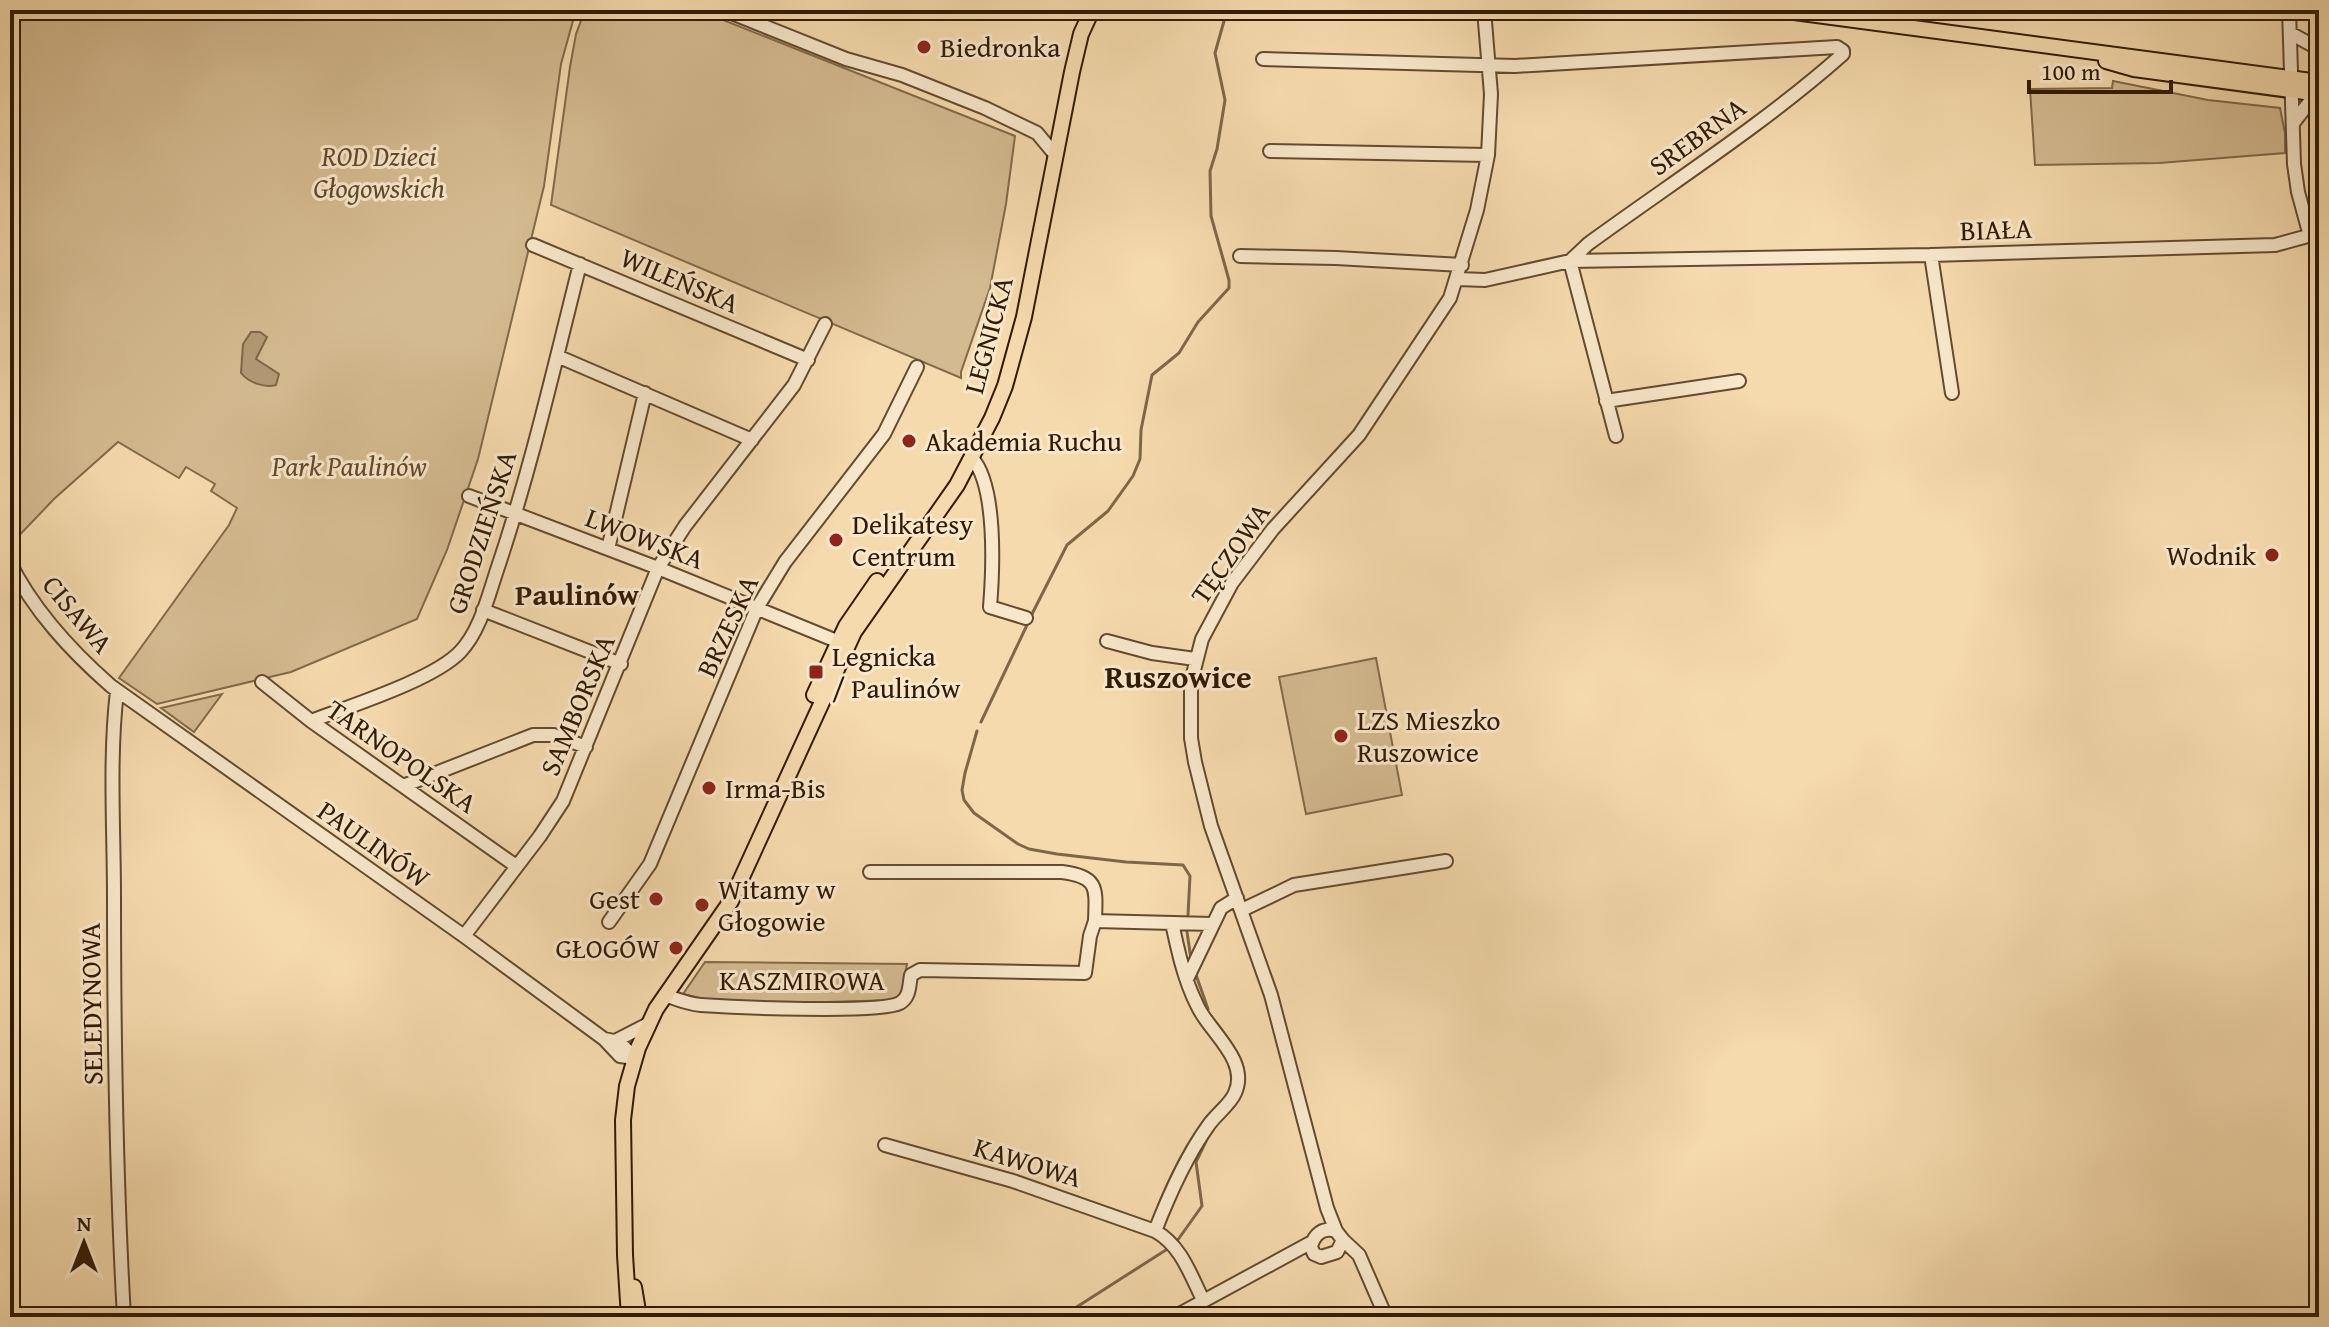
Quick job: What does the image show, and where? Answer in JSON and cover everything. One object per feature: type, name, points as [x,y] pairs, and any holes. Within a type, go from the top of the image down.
[{"type":"main road","name":"LEGNICKA","points":[[1052,158],[1053,126],[1070,40],[1081,10]]},
{"type":"main road","name":"LEGNICKA","points":[[625,1235],[623,1120],[627,1086],[635,1058],[648,1024],[665,995],[724,913],[745,872],[864,597],[912,546],[972,458],[1001,397],[1016,351],[1052,158],[1078,46],[1092,10]]},
{"type":"main road","points":[[1779,10],[2292,84],[2319,82]]},
{"type":"main road","points":[[2292,84],[2319,97]]},
{"type":"main road","points":[[625,1235],[629,1317]]},
{"type":"main road","points":[[625,1235],[639,1317]]},
{"type":"street","points":[[724,10],[846,59],[902,75],[969,101],[1037,133],[1052,158]]},
{"type":"street","name":"TĘCZOWA","points":[[1386,1317],[1359,1255],[1340,1235],[1327,1208],[1271,995],[1211,826],[1193,753],[1189,700],[1195,659],[1210,621],[1232,583],[1273,529],[1359,435],[1440,314],[1458,279],[1488,155],[1490,65],[1484,10]]},
{"type":"street","name":"BIAŁA","points":[[1458,279],[1485,280],[1570,261],[2275,245],[2314,234],[2298,192],[2289,10]]},
{"type":"street","points":[[2290,33],[2319,49]]},
{"type":"street","name":"SREBRNA","points":[[1490,65],[1837,47],[1843,54],[1774,110],[1588,244],[1570,261]]},
{"type":"street","points":[[1263,59],[1490,65]]},
{"type":"street","points":[[2294,122],[2308,104],[2319,97]]},
{"type":"street","points":[[1037,133],[1053,126],[1064,113]]},
{"type":"street","points":[[1270,151],[1488,155]]},
{"type":"street","name":"WILEŃSKA","points":[[533,245],[808,360]]},
{"type":"street","points":[[1931,255],[1952,393]]},
{"type":"street","points":[[1240,256],[1462,265]]},
{"type":"street","points":[[1570,261],[1616,436]]},
{"type":"street","name":"GRODZIEŃSKA","points":[[311,721],[437,670],[461,652],[470,638],[483,610],[516,514],[580,264]]},
{"type":"street","name":"SAMBORSKA","points":[[464,936],[554,817],[621,664],[658,568],[685,526],[794,385],[825,324]]},
{"type":"street","points":[[557,356],[752,440]]},
{"type":"street","name":"BRZESKA","points":[[609,922],[650,864],[757,608],[785,562],[884,434],[917,367]]},
{"type":"street","points":[[1606,401],[1739,381]]},
{"type":"street","points":[[608,549],[645,393]]},
{"type":"street","points":[[972,458],[983,476],[990,523],[993,575],[990,607],[1026,618]]},
{"type":"street","name":"LWOWSKA","points":[[469,496],[843,643]]},
{"type":"street","name":"CISAWA","points":[[10,563],[36,606],[58,634],[81,660],[117,691]]},
{"type":"street","points":[[483,610],[621,664]]},
{"type":"street","points":[[1107,641],[1152,653],[1195,659]]},
{"type":"street","name":"TARNOPOLSKA","points":[[262,682],[311,721],[516,866]]},
{"type":"street","name":"PAULINÓW","points":[[117,691],[609,1040],[620,1056],[635,1058]]},
{"type":"street","name":"SELEDYNOWA","points":[[117,691],[114,969],[117,1201],[124,1317]]},
{"type":"street","points":[[403,786],[533,735],[554,735],[586,747]]},
{"type":"street","points":[[1187,979],[1221,908],[1294,885],[1446,861]]},
{"type":"street","points":[[870,872],[1078,874],[1094,886],[1095,921],[1212,924]]},
{"type":"street","name":"KASZMIROWA","points":[[665,995],[698,1005],[845,1009],[889,1007],[904,1000],[911,975],[920,970],[1085,973],[1095,921]]},
{"type":"street","points":[[1172,923],[1182,969],[1200,1012],[1234,1061],[1237,1087],[1232,1098],[1209,1124],[1179,1173],[1155,1231],[1179,1253],[1203,1300]]},
{"type":"street","points":[[609,1040],[648,1024]]},
{"type":"street","name":"KAWOWA","points":[[885,1145],[1013,1181],[1155,1231]]},
{"type":"street","name":"TĘCZOWA","points":[[1315,1241],[1327,1208]]},
{"type":"street","points":[[1174,1317],[1315,1241],[1340,1235],[1337,1252],[1330,1256],[1321,1257],[1315,1241]]},
{"type":"green space","name":"ROD Dzieci Głogowskich","points":[[10,10],[576,10],[561,64],[544,186],[478,459],[447,550],[417,619],[291,672],[157,704],[119,678],[229,525],[237,508],[211,491],[215,484],[186,467],[179,478],[118,442],[54,499],[13,542],[10,534]]},
{"type":"green space","points":[[585,10],[698,10],[1015,136],[990,288],[961,378],[551,205],[570,67],[576,34]]},
{"type":"green space","points":[[2113,81],[2208,100],[2280,108],[2285,153],[2159,163],[2035,165],[2030,89],[2112,88]]},
{"type":"green space","name":"LZS Mieszko Ruszowice","points":[[1376,658],[1402,795],[1306,814],[1279,677]]},
{"type":"green space","points":[[222,694],[194,732],[161,708]]},
{"type":"green space","points":[[705,962],[907,964],[901,996],[896,1000],[792,1003],[708,1000],[683,994]]},
{"type":"shaded area","points":[[251,332],[260,332],[267,337],[256,359],[279,374],[276,385],[257,384],[241,373],[243,344]]},
{"type":"waterway","points":[[1032,614],[1067,545],[1108,511],[1133,476],[1140,459],[1141,430],[1152,375],[1179,353],[1198,322],[1229,288],[1211,216],[1210,171],[1225,100],[1215,53],[1224,21],[1216,10]]},
{"type":"waterway","points":[[981,722],[1027,625]]},
{"type":"waterway","points":[[977,731],[962,790],[964,800],[974,813],[1029,849],[1126,862],[1183,865],[1190,876],[1188,915]]},
{"type":"waterway","points":[[1187,932],[1191,959]]},
{"type":"waterway","points":[[1195,972],[1208,1009]]},
{"type":"waterway","points":[[1211,1016],[1233,1046],[1243,1069],[1242,1092],[1235,1103]]},
{"type":"waterway","points":[[1177,1241],[1202,1206],[1196,1162],[1208,1137]]},
{"type":"waterway","points":[[1061,1317],[1169,1248]]},
{"type":"place","name":"Biedronka","points":[[924,47]]},
{"type":"place","name":"Akademia Ruchu","points":[[909,441]]},
{"type":"place","name":"Delikatesy Centrum","points":[[836,540]]},
{"type":"place","name":"Wodnik","points":[[2272,555]]},
{"type":"place","name":"Legnicka / Paulinów","points":[[816,672]]},
{"type":"place","name":"LZS Mieszko Ruszowice","points":[[1341,736]]},
{"type":"place","name":"Irma-Bis","points":[[709,788]]},
{"type":"place","name":"Gest","points":[[656,899]]},
{"type":"place","name":"Witamy w Głogowie","points":[[702,905]]},
{"type":"place","name":"GŁOGÓW","points":[[676,948]]},
{"type":"district","name":"Paulinów","points":[[577,595]]},
{"type":"district","name":"Ruszowice","points":[[1178,677]]},
{"type":"park label","name":"Park Paulinów","points":[[349,466]]}]
